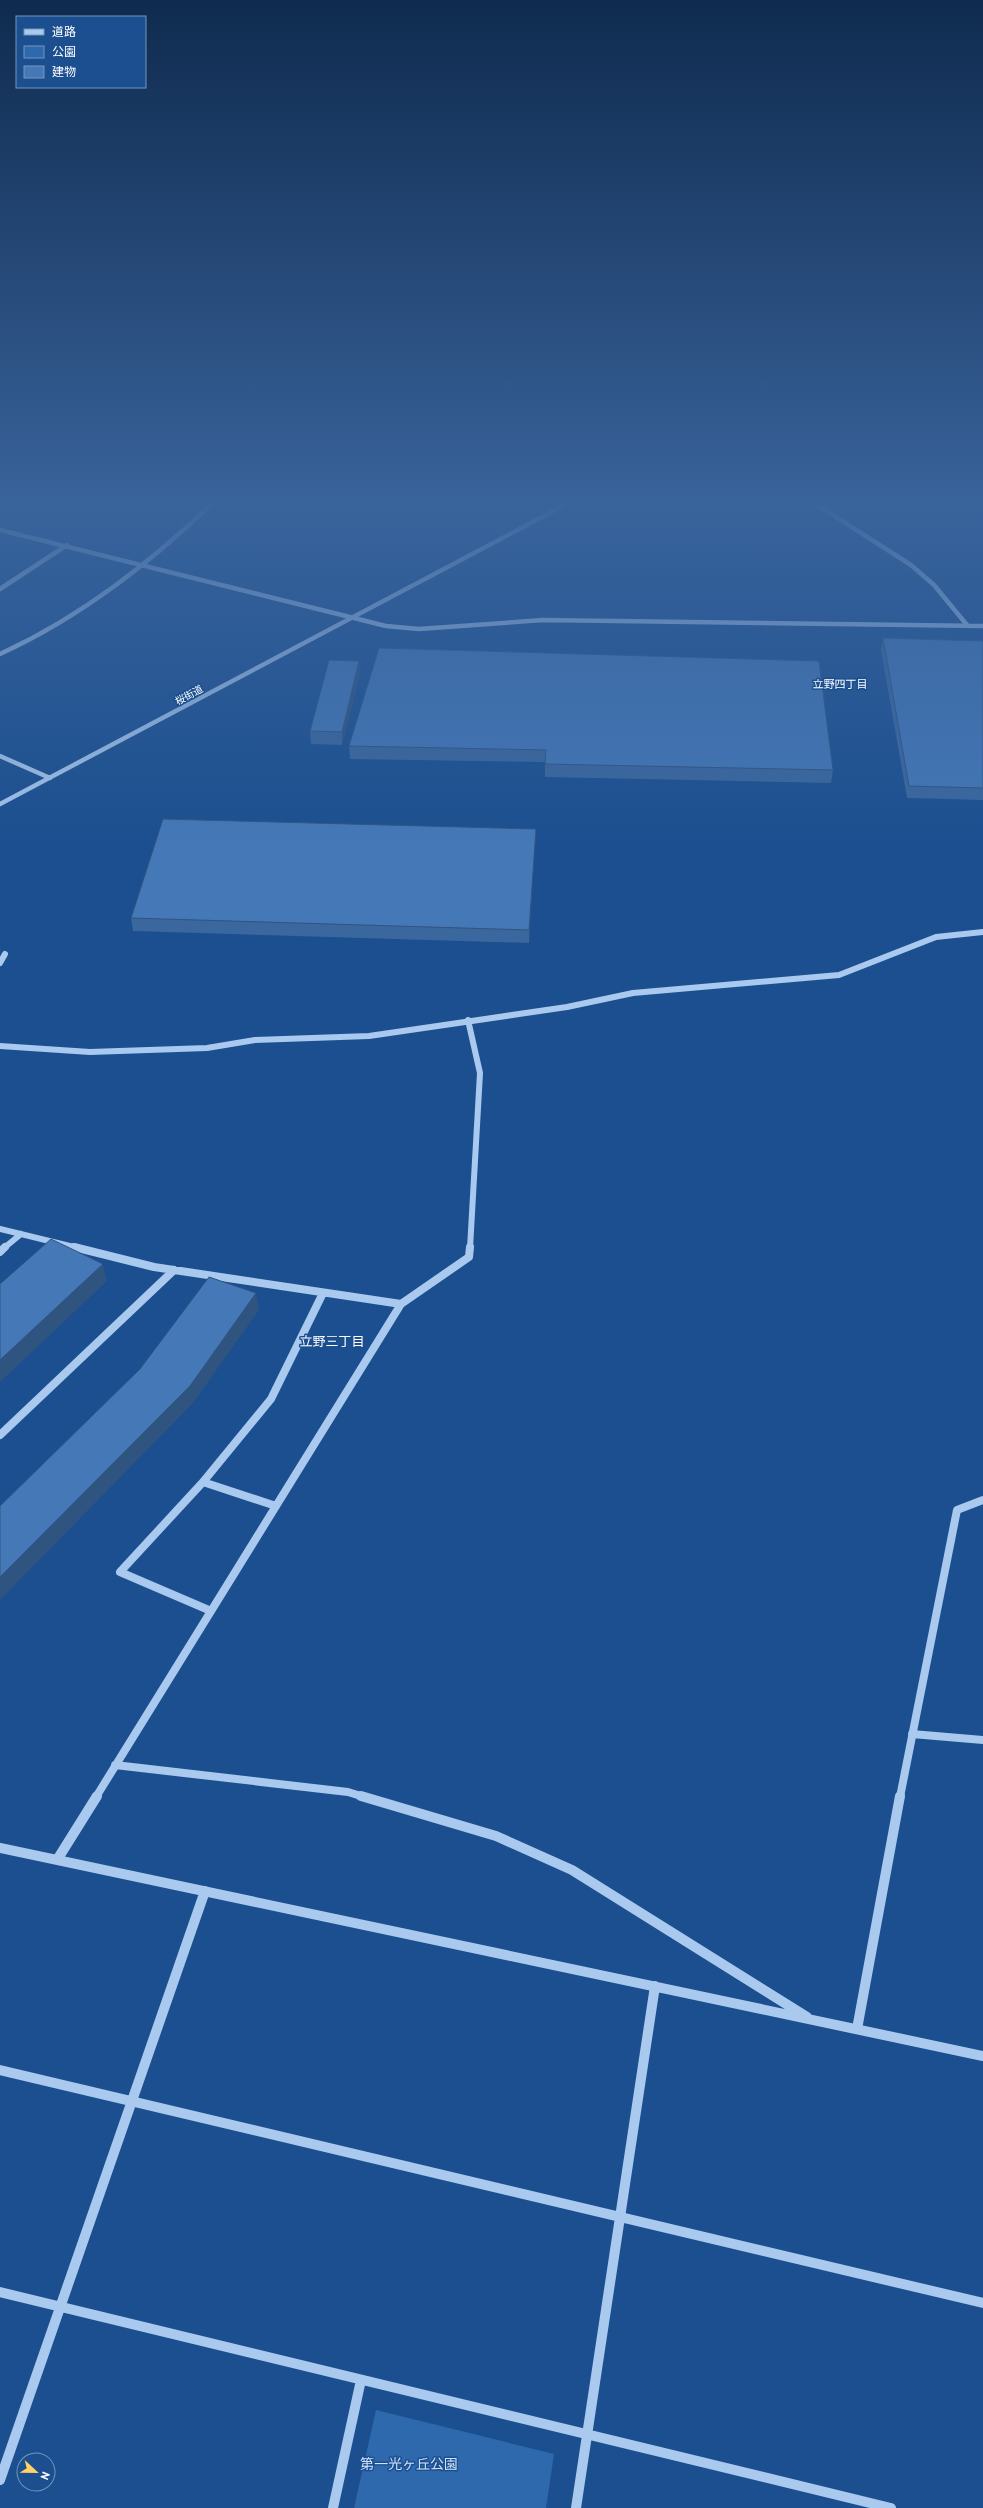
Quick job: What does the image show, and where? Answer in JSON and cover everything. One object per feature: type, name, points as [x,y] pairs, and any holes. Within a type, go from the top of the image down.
[{"type":"street","points":[[0,654],[38,637],[73,616]]},
{"type":"street","points":[[340,616],[386,626],[419,629],[543,620],[983,626]]},
{"type":"street","name":"桜街道","points":[[0,804],[357,616]]},
{"type":"street","points":[[960,616],[967,625]]},
{"type":"street","points":[[0,756],[50,778]]},
{"type":"street","points":[[0,1046],[90,1052],[207,1048],[256,1040],[370,1036],[567,1006],[633,993],[839,975],[936,937],[983,932]]},
{"type":"street","points":[[0,963],[5,954]]},
{"type":"street","points":[[57,1860],[401,1304],[469,1257],[480,1073],[468,1020]]},
{"type":"street","points":[[0,1229],[174,1270],[401,1304]]},
{"type":"street","points":[[0,1252],[21,1234]]},
{"type":"street","points":[[0,1434],[174,1270]]},
{"type":"street","points":[[211,1611],[120,1572],[203,1482],[271,1399],[323,1293]]},
{"type":"street","points":[[203,1482],[276,1506]]},
{"type":"street","points":[[857,2030],[912,1734],[957,1510],[983,1500]]},
{"type":"street","points":[[912,1734],[983,1740]]},
{"type":"street","points":[[115,1765],[348,1792],[496,1836],[572,1870],[813,2020]]},
{"type":"street","points":[[0,1848],[983,2056]]},
{"type":"street","points":[[0,2480],[205,1891]]},
{"type":"street","points":[[576,2508],[655,1986]]},
{"type":"street","points":[[0,2070],[983,2303]]},
{"type":"street","points":[[0,2292],[891,2508]]},
{"type":"street","points":[[333,2508],[361,2380]]},
{"type":"green space","name":"第一光ヶ丘公園","points":[[376,2410],[554,2454],[546,2508],[354,2508]]},
{"type":"building","points":[[883,638],[983,641],[983,788],[909,786]]},
{"type":"building","points":[[379,648],[819,661],[833,770],[545,764],[546,750],[349,746]]},
{"type":"building","points":[[329,660],[359,661],[342,732],[310,731]]},
{"type":"building","points":[[163,819],[536,829],[529,930],[131,918]]},
{"type":"building","points":[[51,1239],[103,1264],[0,1360],[0,1284]]},
{"type":"building","points":[[209,1277],[256,1293],[190,1386],[0,1577],[0,1506],[140,1369]]},
{"type":"district","name":"立野四丁目","points":[[840,684]]},
{"type":"district","name":"立野三丁目","points":[[332,1341]]}]
